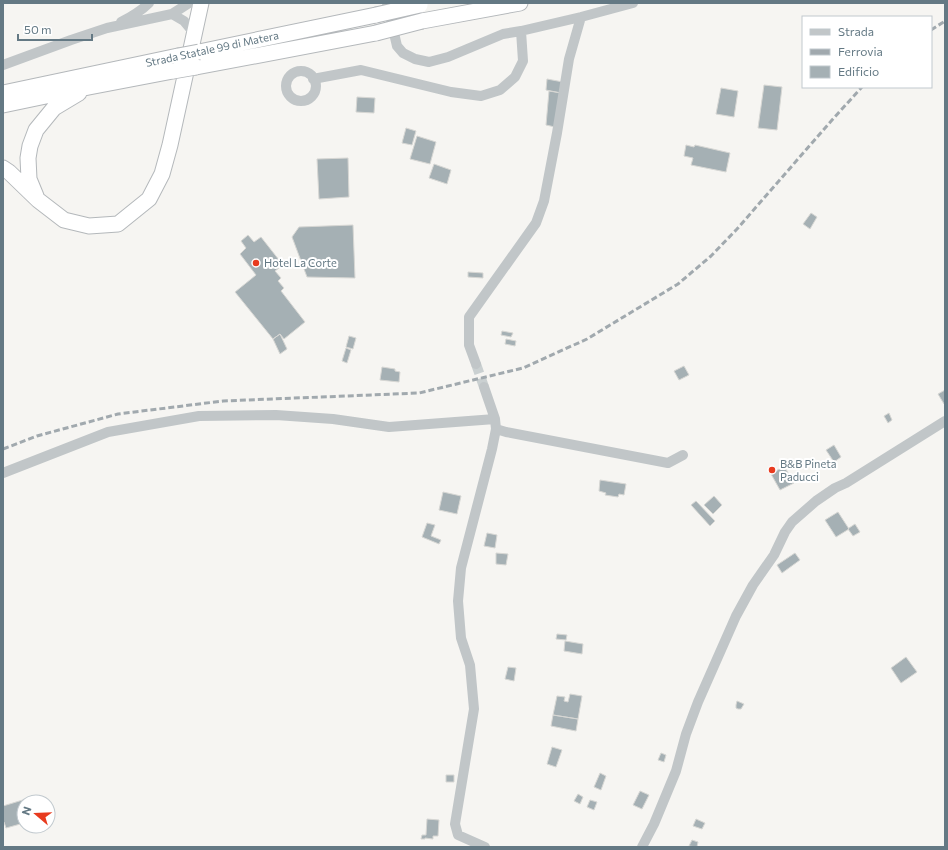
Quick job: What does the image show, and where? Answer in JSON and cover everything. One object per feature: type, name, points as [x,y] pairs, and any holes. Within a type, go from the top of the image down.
[{"type":"highway","points":[[3,168],[38,200],[64,220],[89,226],[118,224],[149,199],[162,174],[170,145],[201,3]]},
{"type":"highway","name":"Strada Statale 99 di Matera","points":[[3,105],[89,87],[376,33],[422,21],[520,3]]},
{"type":"highway","name":"Strada Statale 99 di Matera","points":[[3,93],[426,4]]},
{"type":"highway","points":[[38,200],[29,179],[28,158],[30,146],[36,130],[54,108],[89,87]]},
{"type":"street","points":[[3,65],[107,28],[127,19],[149,3]]},
{"type":"street","points":[[107,28],[172,14],[189,3]]},
{"type":"street","points":[[388,3],[397,46],[403,53],[415,59],[429,62],[448,57],[503,34],[581,17],[633,3]]},
{"type":"street","points":[[172,14],[184,21],[194,33]]},
{"type":"street","points":[[476,364],[469,345],[469,317],[536,223],[544,202],[569,59],[581,17]]},
{"type":"street","points":[[313,79],[361,70],[451,92],[481,96],[500,90],[515,77],[524,60],[521,31]]},
{"type":"street","points":[[484,387],[495,424],[492,449],[461,568],[458,601],[462,638],[470,665],[474,709],[455,824],[458,835],[485,847]]},
{"type":"street","points":[[3,473],[108,432],[199,416],[276,416],[333,419],[389,427],[495,424],[506,432],[668,463],[683,455]]},
{"type":"street","points":[[642,847],[654,824],[676,771],[686,734],[698,702],[736,616],[753,586],[774,555],[785,532],[792,522],[816,501],[834,488],[846,483],[945,420]]},
{"type":"building","points":[[547,79],[563,82],[561,93],[546,90]]},
{"type":"building","points":[[764,85],[782,87],[777,130],[758,128]]},
{"type":"building","points":[[721,88],[738,91],[734,117],[716,114]]},
{"type":"building","points":[[549,91],[561,93],[555,127],[546,125]]},
{"type":"building","points":[[357,97],[375,98],[374,113],[356,112]]},
{"type":"building","points":[[406,128],[416,131],[412,145],[402,143]]},
{"type":"building","points":[[417,136],[436,142],[430,164],[410,159]]},
{"type":"building","points":[[686,145],[694,147],[695,145],[730,153],[726,172],[691,165],[693,158],[684,156]]},
{"type":"building","points":[[348,158],[349,197],[319,199],[317,159]]},
{"type":"building","points":[[434,164],[451,170],[447,184],[429,178]]},
{"type":"building","points":[[811,213],[817,217],[810,229],[803,224]]},
{"type":"building","points":[[353,225],[355,278],[307,277],[292,237],[299,227]]},
{"type":"building","points":[[248,235],[254,242],[261,237],[283,265],[275,271],[281,278],[278,281],[284,288],[281,291],[305,322],[284,339],[280,334],[273,339],[235,292],[256,275],[240,254],[246,248],[241,241]]},
{"type":"building","points":[[468,272],[483,273],[483,278],[468,277]]},
{"type":"building","points":[[502,331],[513,333],[511,337],[501,335]]},
{"type":"building","points":[[280,334],[287,349],[280,354],[273,339]]},
{"type":"building","points":[[349,336],[356,338],[353,349],[346,347]]},
{"type":"building","points":[[506,339],[516,341],[515,346],[505,344]]},
{"type":"building","points":[[346,348],[351,350],[347,363],[342,361]]},
{"type":"building","points":[[684,366],[689,375],[679,380],[674,371]]},
{"type":"building","points":[[382,367],[395,369],[395,371],[400,372],[399,382],[380,380]]},
{"type":"building","points":[[945,390],[945,404],[944,404],[938,394]]},
{"type":"building","points":[[889,413],[892,420],[888,423],[884,416]]},
{"type":"building","points":[[834,445],[841,457],[834,462],[826,450]]},
{"type":"building","points":[[784,466],[794,483],[780,490],[771,474]]},
{"type":"building","points":[[600,480],[626,484],[624,495],[619,494],[618,497],[605,495],[606,493],[599,491]]},
{"type":"building","points":[[443,492],[461,496],[457,514],[439,510]]},
{"type":"building","points":[[714,496],[722,505],[713,514],[704,505]]},
{"type":"building","points":[[696,501],[715,521],[710,526],[691,505]]},
{"type":"building","points":[[838,512],[849,529],[836,537],[825,520]]},
{"type":"building","points":[[427,523],[435,525],[431,536],[441,540],[439,544],[422,537]]},
{"type":"building","points":[[855,524],[860,532],[853,536],[848,529]]},
{"type":"building","points":[[487,533],[497,535],[495,548],[484,546]]},
{"type":"building","points":[[496,553],[508,554],[506,565],[496,564]]},
{"type":"building","points":[[795,553],[800,560],[782,573],[777,565]]},
{"type":"building","points":[[557,634],[567,635],[566,640],[556,639]]},
{"type":"building","points":[[565,641],[583,644],[582,654],[564,651]]},
{"type":"building","points":[[906,657],[917,672],[901,683],[891,668]]},
{"type":"building","points":[[508,667],[516,668],[514,681],[505,679]]},
{"type":"building","points":[[570,694],[582,696],[578,719],[553,715],[557,696],[565,697],[564,701],[568,702]]},
{"type":"building","points":[[737,701],[744,704],[741,709],[736,708]]},
{"type":"building","points":[[553,715],[578,719],[576,731],[551,726]]},
{"type":"building","points":[[552,747],[562,750],[556,767],[547,764]]},
{"type":"building","points":[[661,753],[666,755],[664,762],[658,760]]},
{"type":"building","points":[[600,773],[606,776],[601,790],[594,787]]},
{"type":"building","points":[[446,775],[454,775],[454,782],[446,782]]},
{"type":"building","points":[[640,791],[649,795],[642,809],[633,805]]},
{"type":"building","points":[[578,794],[583,797],[580,804],[574,801]]},
{"type":"building","points":[[590,800],[597,802],[594,810],[587,807]]},
{"type":"building","points":[[16,802],[16,825],[6,828],[4,822],[3,823],[3,806]]},
{"type":"building","points":[[427,819],[439,820],[438,836],[433,836],[433,839],[421,839],[422,835],[426,835]]},
{"type":"building","points":[[696,819],[705,823],[702,829],[693,826]]},
{"type":"building","points":[[692,840],[698,842],[697,847],[689,846]]},
{"type":"tunnel","points":[[476,364],[484,387]]},
{"type":"railway","points":[[932,29],[945,21]]},
{"type":"railway","points":[[3,449],[37,436],[118,414],[223,401],[419,393],[523,368],[587,339],[678,284],[711,256],[737,229],[861,88]]},
{"type":"place","name":"Hotel La Corte","points":[[256,263]]},
{"type":"place","name":"B&B Pineta Paducci","points":[[772,470]]}]
